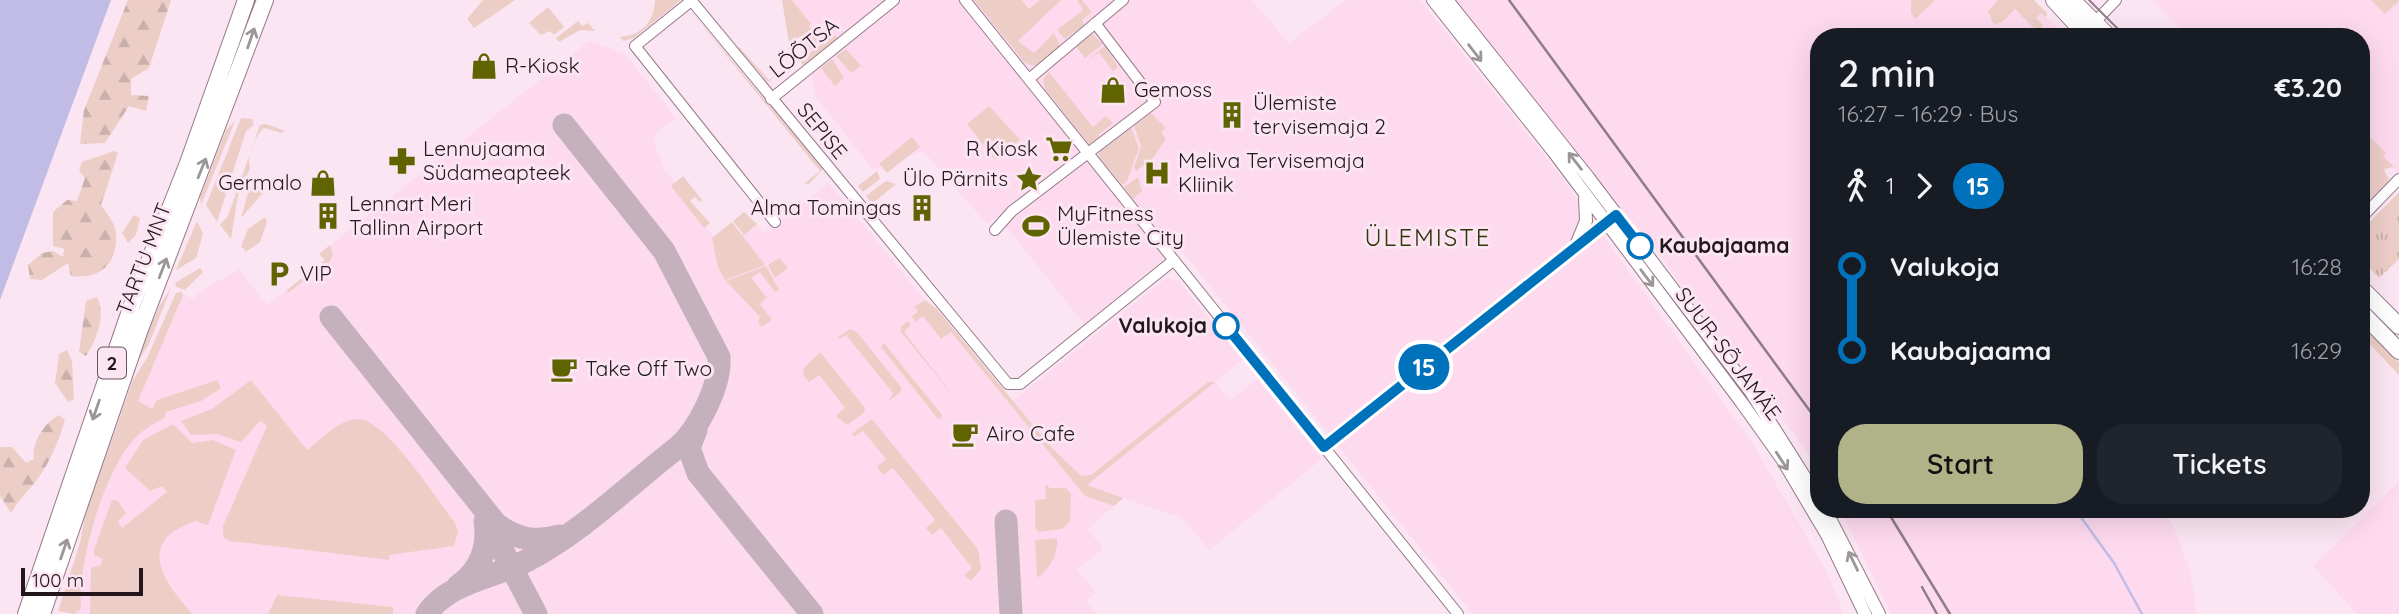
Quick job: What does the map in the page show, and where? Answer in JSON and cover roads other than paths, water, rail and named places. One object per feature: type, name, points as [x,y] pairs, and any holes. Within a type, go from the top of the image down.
[{"type":"highway","name":"TARTU MNT","points":[[30,612],[133,302],[188,163],[246,0]]},
{"type":"highway","name":"TARTU MNT","points":[[30,612],[265,0]]},
{"type":"highway","points":[[2054,0],[2087,28]]},
{"type":"highway","points":[[2072,0],[2088,28]]},
{"type":"highway","points":[[2370,293],[2381,308]]},
{"type":"highway","points":[[2370,297],[2399,326]]},
{"type":"highway","points":[[2370,321],[2399,351]]},
{"type":"main road","name":"SUUR-SÕJAMÄE","points":[[1433,0],[1584,194],[1611,219],[1751,393],[1810,485]]},
{"type":"main road","name":"SUUR-SÕJAMÄE","points":[[1447,0],[1611,219],[1782,459],[1810,506]]},
{"type":"main road","points":[[1575,248],[1587,217],[1584,194]]},
{"type":"main road","name":"SUUR-SÕJAMÄE","points":[[1817,518],[1865,614]]},
{"type":"main road","points":[[1830,518],[1878,614]]},
{"type":"street","name":"SEPISE","points":[[691,0],[999,378],[1014,385],[1174,260]]},
{"type":"street","points":[[691,0],[635,46],[775,222]]},
{"type":"street","name":"LÕÕTSA","points":[[771,99],[894,0]]},
{"type":"street","points":[[965,0],[1458,614]]},
{"type":"street","points":[[1029,79],[1123,0]]},
{"type":"street","points":[[2091,28],[2116,0]]},
{"type":"street","points":[[995,230],[1012,211],[1083,156],[1089,155],[1155,102],[1095,23]]},
{"type":"street","points":[[2370,209],[2399,179]]},
{"type":"street","points":[[1324,447],[1611,219]]},
{"type":"waterway","points":[[2082,518],[2114,563],[2142,614]]},
{"type":"tram line","points":[[2089,0],[2117,28]]},
{"type":"railway","points":[[1509,0],[1810,411]]},
{"type":"railway","points":[[1891,518],[1950,614]]},
{"type":"railway","points":[[1922,587],[1937,614]]},
{"type":"place","name":"R-Kiosk","points":[[484,66]]},
{"type":"place","name":"Gemoss","points":[[1113,90]]},
{"type":"place","name":"Ülemiste tervisemaja 2","points":[[1232,115]]},
{"type":"place","name":"R Kiosk","points":[[1059,149]]},
{"type":"place","name":"Lennujaama Südameapteek","points":[[402,161]]},
{"type":"place","name":"Meliva Tervisemaja Kliinik","points":[[1157,173]]},
{"type":"place","name":"Ülo Pärnits","points":[[1029,179]]},
{"type":"place","name":"Germalo","points":[[323,183]]},
{"type":"place","name":"Alma Tomingas","points":[[922,208]]},
{"type":"place","name":"Lennart Meri Tallinn Airport","points":[[328,216]]},
{"type":"place","name":"MyFitness Ülemiste City","points":[[1036,226]]},
{"type":"place","name":"Kaubajaama","points":[[1640,246]]},
{"type":"place","name":"VIP","points":[[279,274]]},
{"type":"place","name":"Valukoja","points":[[1226,326]]},
{"type":"place","name":"Take Off Two","points":[[564,369]]},
{"type":"place","name":"Airo Cafe","points":[[965,434]]},
{"type":"district","name":"ÜLEMISTE","points":[[1428,238]]}]
